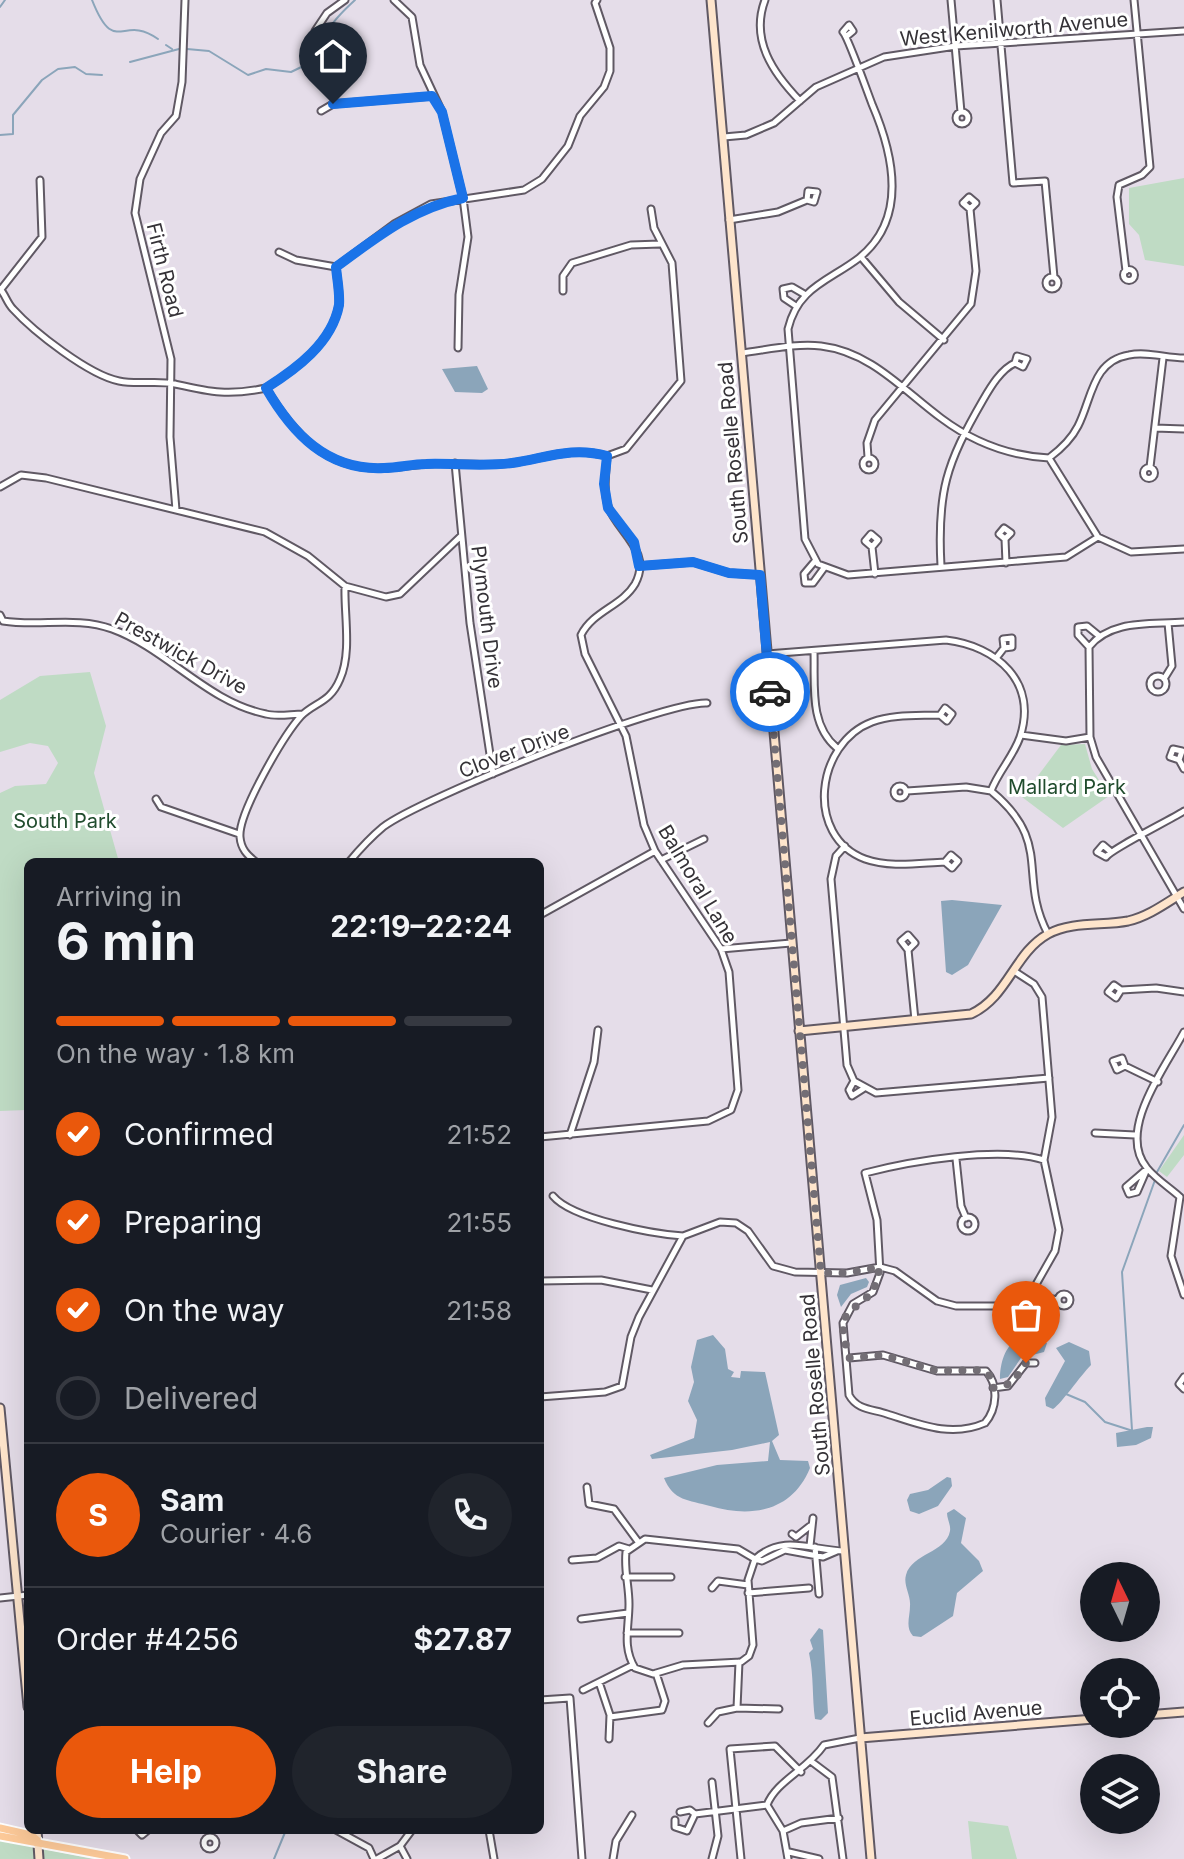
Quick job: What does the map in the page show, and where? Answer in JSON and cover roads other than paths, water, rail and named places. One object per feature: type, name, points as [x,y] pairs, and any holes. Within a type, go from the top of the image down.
[{"type":"main road","name":"South Roselle Road","points":[[711,0],[821,1273],[841,1551],[871,1859]]},
{"type":"main road","points":[[799,1031],[963,1017],[979,1010],[998,995],[1033,945],[1048,934],[1065,928],[1136,918],[1181,894]]},
{"type":"main road","points":[[0,1408],[24,1663]]},
{"type":"main road","points":[[1160,1714],[1184,1712]]},
{"type":"main road","name":"Euclid Avenue","points":[[860,1738],[1080,1720]]},
{"type":"main road","points":[[0,1828],[24,1833]]},
{"type":"main road","points":[[27,1834],[37,1840]]},
{"type":"main road","points":[[37,1834],[39,1859]]},
{"type":"main road","points":[[0,1836],[37,1840],[125,1859]]},
{"type":"street","name":"Firth Road","points":[[176,510],[170,437],[171,359],[135,213],[140,179],[161,133],[176,116],[182,82],[185,0]]},
{"type":"street","points":[[315,31],[327,13],[345,0]]},
{"type":"street","points":[[394,0],[412,17],[420,65],[442,112],[463,198],[468,237],[459,295],[458,348]]},
{"type":"street","points":[[765,0],[761,23],[768,62],[800,101]]},
{"type":"street","points":[[951,0],[961,112]]},
{"type":"street","points":[[997,0],[1013,183],[1045,181],[1054,277]]},
{"type":"street","points":[[1126,271],[1117,197],[1119,185],[1142,175],[1150,167],[1134,0]]},
{"type":"street","points":[[279,252],[302,262],[336,267],[431,204],[524,190],[542,179],[568,146],[580,116],[604,87],[610,71],[610,48],[595,1]]},
{"type":"street","name":"West Kenilworth Avenue","points":[[724,137],[746,135],[774,123],[816,87],[857,68],[914,50],[1184,31]]},
{"type":"street","points":[[847,36],[890,147],[893,176],[885,220],[861,257],[804,294],[788,329],[805,539],[819,564],[842,575],[1066,557],[1098,537]]},
{"type":"street","points":[[321,111],[333,104],[432,96]]},
{"type":"street","points":[[40,180],[42,237],[1,289],[10,305],[59,349],[115,381],[144,385],[172,383],[201,393],[236,394],[266,388],[291,372],[330,330],[339,304],[336,267]]},
{"type":"street","points":[[729,220],[778,212],[807,200]]},
{"type":"street","points":[[266,388],[286,423],[308,445],[337,462],[381,469],[455,463],[510,463],[562,451],[584,450],[607,456],[626,449],[681,381],[672,263],[661,245],[651,209]]},
{"type":"street","points":[[868,457],[867,443],[875,420],[964,317],[974,292],[970,209]]},
{"type":"street","points":[[563,291],[563,276],[572,263],[607,249],[643,242],[661,245]]},
{"type":"street","points":[[861,257],[899,302],[944,340]]},
{"type":"street","points":[[796,306],[784,298],[783,289],[792,287],[804,294]]},
{"type":"street","points":[[741,353],[820,346],[875,364],[964,433],[998,449],[1049,458],[1098,537],[1131,552],[1184,549]]},
{"type":"street","points":[[1049,458],[1077,428],[1093,380],[1105,366],[1132,354],[1184,358]]},
{"type":"street","points":[[1150,467],[1163,358]]},
{"type":"street","points":[[941,566],[938,522],[943,484],[964,433],[989,391],[1015,363]]},
{"type":"street","points":[[1155,428],[1184,429]]},
{"type":"street","points":[[607,456],[604,484],[608,508],[634,542],[639,566],[693,562],[729,573],[760,575]]},
{"type":"street","name":"Plymouth Drive","points":[[455,463],[470,623],[493,774]]},
{"type":"street","points":[[0,487],[21,475],[46,478],[265,532],[308,556],[345,586],[386,597],[400,594],[461,536]]},
{"type":"street","points":[[1005,539],[1006,563]]},
{"type":"street","points":[[872,547],[875,574]]},
{"type":"street","name":"Balmoral Lane","points":[[570,1135],[708,1121],[731,1110],[738,1090],[733,1001],[721,949],[655,851],[644,825],[621,727],[585,654],[581,635],[587,623],[623,597],[635,583],[639,566]]},
{"type":"street","points":[[251,858],[245,853],[239,834],[262,776],[303,714],[324,703],[341,678],[346,645],[345,586]]},
{"type":"street","name":"Prestwick Drive","points":[[0,615],[3,621],[29,625],[60,621],[110,628],[153,651],[222,697],[267,715],[303,714]]},
{"type":"street","points":[[1184,622],[1122,626],[1098,635],[1089,647],[1090,737],[1096,757],[1142,837],[1181,894],[1184,909]]},
{"type":"street","points":[[1164,679],[1172,666],[1168,623]]},
{"type":"street","points":[[1089,647],[1078,635],[1078,627],[1087,626],[1098,635]]},
{"type":"street","points":[[767,654],[946,640],[970,643],[997,657],[1011,671],[1020,691],[1021,735],[991,791]]},
{"type":"street","points":[[997,657],[1004,648]]},
{"type":"street","points":[[814,652],[817,723],[826,739],[837,748]]},
{"type":"street","name":"Clover Drive","points":[[353,858],[383,827],[423,804],[493,774],[621,727],[689,703],[707,703]]},
{"type":"street","points":[[940,715],[870,722],[837,748],[827,770],[823,799],[830,825],[845,846],[863,858],[887,864],[945,862]]},
{"type":"street","points":[[1021,735],[1066,741],[1090,737]]},
{"type":"street","points":[[1179,760],[1184,769]]},
{"type":"street","points":[[907,791],[966,787],[991,791],[1011,808],[1027,830],[1035,902],[1048,934]]},
{"type":"street","points":[[156,799],[161,807],[239,834]]},
{"type":"street","points":[[1110,851],[1142,837],[1184,811]]},
{"type":"street","points":[[661,860],[704,839]]},
{"type":"street","points":[[845,846],[836,856],[831,874],[847,1065],[859,1085],[876,1093],[1049,1078]]},
{"type":"street","points":[[544,913],[655,851]]},
{"type":"street","points":[[721,949],[791,943]]},
{"type":"street","points":[[908,950],[915,1020]]},
{"type":"street","points":[[553,1196],[560,1205],[593,1216],[683,1236],[720,1222],[736,1223],[748,1231],[773,1266],[795,1272],[821,1273],[847,1273],[880,1267],[895,1271],[937,1301],[956,1306],[997,1306],[1034,1288],[1055,1251],[1059,1230],[1044,1160],[1052,1117],[1042,997],[1034,984],[1014,971]]},
{"type":"street","points":[[1121,990],[1156,988],[1184,992]]},
{"type":"street","points":[[544,1137],[570,1135],[594,1062],[598,1030]]},
{"type":"street","points":[[1184,1032],[1141,1114],[1135,1135],[1138,1154],[1147,1169],[1182,1196],[1171,1256],[1184,1295]]},
{"type":"street","points":[[1125,1066],[1158,1082]]},
{"type":"street","points":[[1095,1133],[1135,1135]]},
{"type":"street","points":[[849,1358],[883,1355],[937,1371],[983,1370],[992,1378],[994,1408],[985,1423],[971,1427],[928,1429],[863,1408],[852,1401],[847,1390],[849,1358],[843,1336],[845,1316],[853,1304],[873,1292],[880,1267],[877,1220],[865,1173],[922,1161],[1009,1154],[1044,1160]]},
{"type":"street","points":[[956,1159],[959,1196],[966,1218]]},
{"type":"street","points":[[1147,1169],[1137,1192],[1129,1194],[1126,1187],[1130,1181],[1147,1169]]},
{"type":"street","points":[[544,1397],[605,1392],[622,1386],[631,1337],[652,1290],[683,1236]]},
{"type":"street","points":[[544,1281],[601,1280],[652,1290]]},
{"type":"street","points":[[1034,1288],[1047,1298],[1058,1300]]},
{"type":"street","points":[[993,1388],[1008,1386],[1026,1363],[1035,1363]]},
{"type":"street","points":[[1184,1377],[1179,1384],[1184,1389]]},
{"type":"street","points":[[587,1487],[589,1504],[614,1509],[639,1543]]},
{"type":"street","points":[[798,1531],[811,1521],[819,1594]]},
{"type":"street","points":[[841,1551],[776,1545],[755,1559],[748,1585],[753,1645],[749,1656],[739,1662],[702,1662],[656,1673],[645,1672],[633,1665],[627,1648],[626,1552],[645,1539],[738,1549],[755,1559],[762,1561],[785,1550],[815,1555],[831,1555],[841,1551]]},
{"type":"street","points":[[572,1560],[597,1558],[619,1546],[630,1550]]},
{"type":"street","points":[[625,1577],[671,1577]]},
{"type":"street","points":[[712,1588],[718,1581],[748,1585]]},
{"type":"street","points":[[748,1593],[809,1588]]},
{"type":"street","points":[[0,1598],[24,1595]]},
{"type":"street","points":[[581,1619],[628,1613]]},
{"type":"street","points":[[627,1633],[679,1633]]},
{"type":"street","points":[[737,1708],[739,1662]]},
{"type":"street","points":[[583,1690],[633,1665]]},
{"type":"street","points":[[610,1717],[662,1710],[665,1701],[656,1673]]},
{"type":"street","points":[[599,1682],[610,1717],[609,1739]]},
{"type":"street","points":[[544,1700],[570,1698],[582,1859]]},
{"type":"street","points":[[708,1723],[718,1712],[737,1708],[779,1709]]},
{"type":"street","points":[[767,1805],[776,1789],[812,1762],[824,1745],[860,1738]]},
{"type":"street","points":[[741,1859],[730,1749],[775,1746],[801,1772]]},
{"type":"street","points":[[812,1762],[832,1777],[843,1859]]},
{"type":"street","points":[[712,1782],[718,1846],[712,1859]]},
{"type":"street","points":[[680,1812],[690,1810],[695,1814],[767,1805]]},
{"type":"street","points":[[767,1805],[783,1831],[789,1855],[819,1859]]},
{"type":"street","points":[[675,1820],[675,1827],[687,1831],[695,1814]]},
{"type":"street","points":[[613,1859],[616,1841],[632,1815]]},
{"type":"street","points":[[783,1831],[801,1823],[839,1818]]},
{"type":"street","points":[[343,1834],[369,1848],[376,1859],[400,1846],[409,1834]]},
{"type":"street","points":[[490,1834],[494,1859]]},
{"type":"street","points":[[400,1846],[407,1859]]},
{"type":"water","points":[[477,366],[488,389],[482,393],[455,392],[442,369]]},
{"type":"water","points":[[941,901],[1002,905],[968,965],[952,975],[946,972]]},
{"type":"water","points":[[866,1278],[869,1282],[867,1287],[851,1294],[841,1307],[837,1295],[840,1285]]},
{"type":"water","points":[[713,1335],[725,1349],[728,1369],[734,1372],[731,1377],[740,1378],[741,1371],[765,1372],[779,1435],[772,1441],[780,1460],[808,1461],[810,1468],[793,1494],[769,1508],[725,1510],[689,1501],[672,1491],[664,1478],[717,1465],[768,1461],[770,1442],[732,1450],[652,1459],[650,1455],[694,1438],[697,1420],[688,1401],[694,1382],[691,1367],[697,1340]]},
{"type":"water","points":[[1029,1335],[1047,1343],[1044,1352],[1021,1358],[1008,1377],[1000,1379],[1006,1351],[1015,1340]]},
{"type":"water","points":[[1069,1342],[1089,1351],[1091,1365],[1053,1409],[1046,1406],[1045,1398],[1065,1361],[1056,1348]]},
{"type":"water","points":[[1153,1427],[1151,1438],[1136,1445],[1117,1447],[1116,1433]]},
{"type":"water","points":[[947,1477],[951,1478],[952,1486],[938,1506],[919,1514],[910,1511],[907,1500],[910,1494],[928,1490]]},
{"type":"water","points":[[954,1509],[966,1518],[961,1543],[979,1561],[983,1571],[957,1593],[953,1616],[921,1637],[913,1636],[909,1625],[906,1575],[915,1562],[947,1538],[950,1529],[947,1513]]},
{"type":"water","points":[[819,1628],[823,1630],[828,1713],[821,1720],[815,1719],[809,1653],[813,1649],[810,1640]]},
{"type":"waterway","points":[[0,7],[5,0]]},
{"type":"waterway","points":[[92,0],[100,17],[113,31],[136,30],[158,39]]},
{"type":"waterway","points":[[187,49],[209,51],[248,75],[266,69],[291,72],[318,59],[331,26],[355,0]]},
{"type":"waterway","points":[[166,45],[172,49]]},
{"type":"waterway","points":[[130,62],[179,49]]},
{"type":"waterway","points":[[0,135],[13,134],[13,115],[42,80],[58,69],[75,67],[86,74],[102,75]]},
{"type":"waterway","points":[[1157,1172],[1184,1125]]},
{"type":"waterway","points":[[1132,1430],[1122,1272],[1155,1180]]},
{"type":"waterway","points":[[1066,1394],[1085,1402],[1105,1422],[1133,1431]]},
{"type":"waterway","points":[[274,1859],[284,1834]]},
{"type":"park label","name":"Mallard Park","points":[[1067,787]]},
{"type":"park label","name":"South Park","points":[[65,821]]}]
